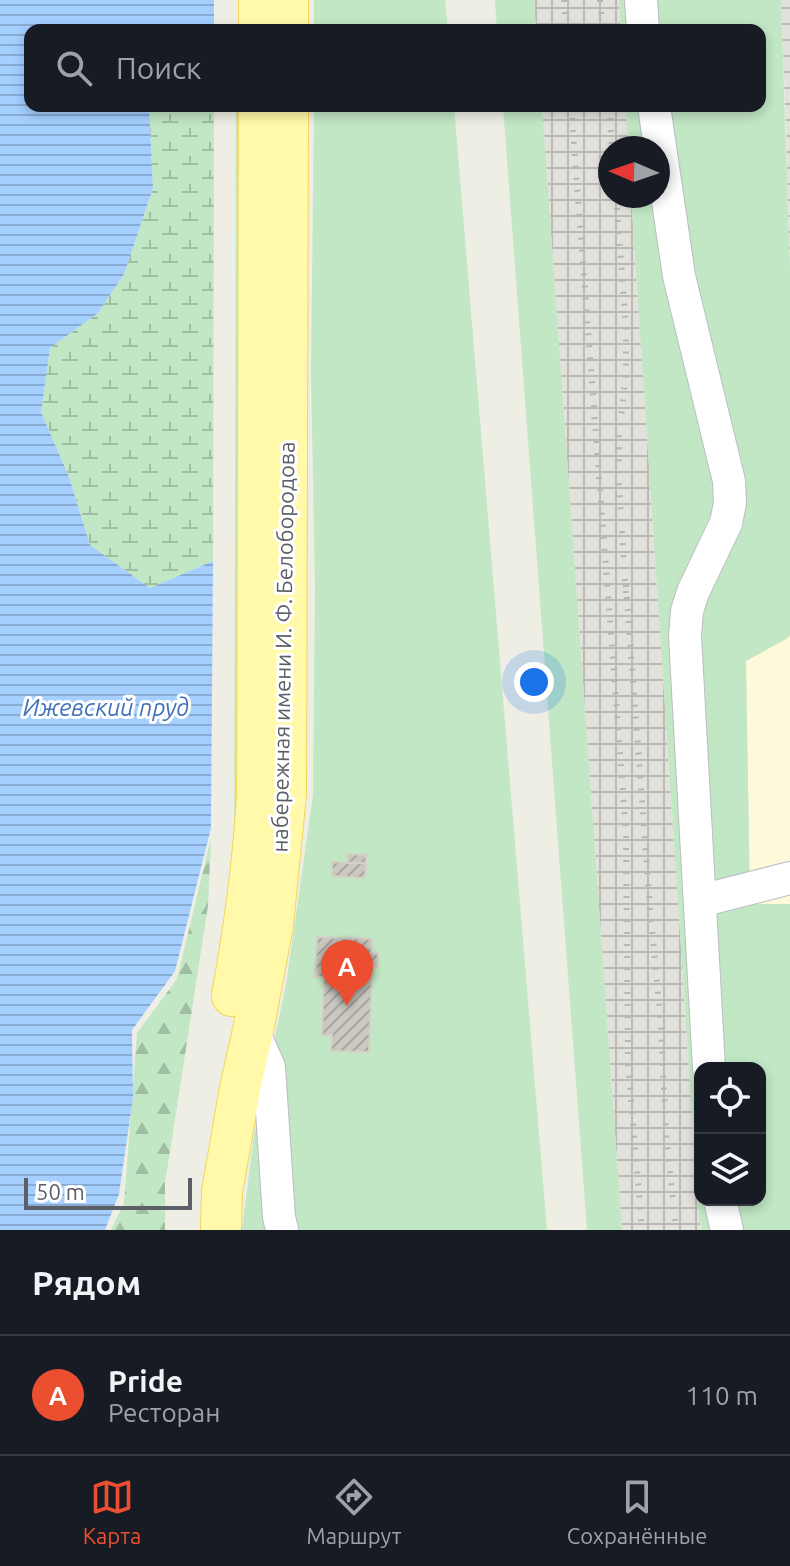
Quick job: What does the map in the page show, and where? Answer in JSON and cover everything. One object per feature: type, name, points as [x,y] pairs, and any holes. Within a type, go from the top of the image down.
[{"type":"main road","points":[[259,0],[259,24]]},
{"type":"main road","points":[[288,0],[288,24]]},
{"type":"main road","name":"набережная имени И. Ф. Белобородова","points":[[195,1230],[201,1158],[245,922],[257,796],[259,112]]},
{"type":"main road","name":"набережная имени И. Ф. Белобородова","points":[[221,1230],[222,1192],[273,924],[286,794],[288,112]]},
{"type":"lane","points":[[641,0],[643,24]]},
{"type":"lane","points":[[655,112],[679,276],[729,481],[730,503],[726,523],[693,592],[687,611],[685,636],[709,1062]]},
{"type":"lane","points":[[700,901],[790,878]]},
{"type":"lane","points":[[253,1031],[269,1067],[282,1230]]},
{"type":"lane","points":[[721,1206],[727,1230]]},
{"type":"shaded area","points":[[534,0],[619,0],[621,24],[536,24]]},
{"type":"shaded area","points":[[781,0],[790,0],[790,270],[786,128]]},
{"type":"shaded area","points":[[542,112],[626,112],[627,136],[598,136],[598,208],[632,208],[694,1144],[694,1206],[698,1206],[702,1230],[622,1230]]},
{"type":"shaded area","points":[[790,635],[790,904],[750,905],[746,661]]},
{"type":"green space","points":[[314,0],[445,0],[447,24],[314,24]]},
{"type":"green space","points":[[495,0],[534,0],[536,24],[497,24]]},
{"type":"green space","points":[[619,0],[781,0],[790,270],[790,635],[746,661],[750,904],[790,904],[790,1230],[702,1230],[699,1219],[698,1206],[766,1206],[766,1062],[694,1062],[694,1144],[632,208],[670,208],[670,136],[627,136],[626,112],[766,112],[766,24],[621,24]]},
{"type":"green space","points":[[149,112],[214,112],[213,561],[150,588],[90,545],[69,477],[41,412],[50,348],[98,313],[124,274],[153,188]]},
{"type":"green space","points":[[236,112],[245,112],[244,780],[234,903]]},
{"type":"green space","points":[[314,112],[454,112],[547,1230],[242,1230],[254,1135],[286,985],[313,795],[315,587],[311,373]]},
{"type":"green space","points":[[503,112],[542,112],[622,1230],[587,1230]]},
{"type":"green space","points":[[211,838],[208,906],[165,1184],[165,1230],[111,1230],[124,1203],[137,1033],[177,979]]},
{"type":"water","name":"Ижевский пруд","points":[[0,0],[214,0],[214,24],[24,24],[24,112],[149,112],[153,188],[124,274],[98,313],[50,348],[41,412],[69,477],[90,545],[150,588],[213,561],[211,828],[175,971],[132,1030],[133,1098],[119,1194],[105,1230],[0,1230]]},
{"type":"building","points":[[348,854],[366,855],[366,863],[347,863]]},
{"type":"building","points":[[332,862],[366,863],[365,878],[332,876]]},
{"type":"building","points":[[317,937],[372,939],[371,953],[378,953],[378,967],[372,967],[369,1052],[331,1051],[332,1035],[322,1035],[324,977],[315,977]]},
{"type":"railway","points":[[564,0],[566,24]]},
{"type":"railway","points":[[600,0],[602,24]]},
{"type":"railway","points":[[571,112],[626,832],[628,1062],[642,1230]]},
{"type":"railway","points":[[609,112],[611,136]]},
{"type":"railway","points":[[617,208],[626,326],[626,371],[619,436],[626,595]]},
{"type":"railway","points":[[626,585],[661,1024],[666,1133],[676,1230]]},
{"type":"place","name":"Pride","points":[[347,1006]]}]
